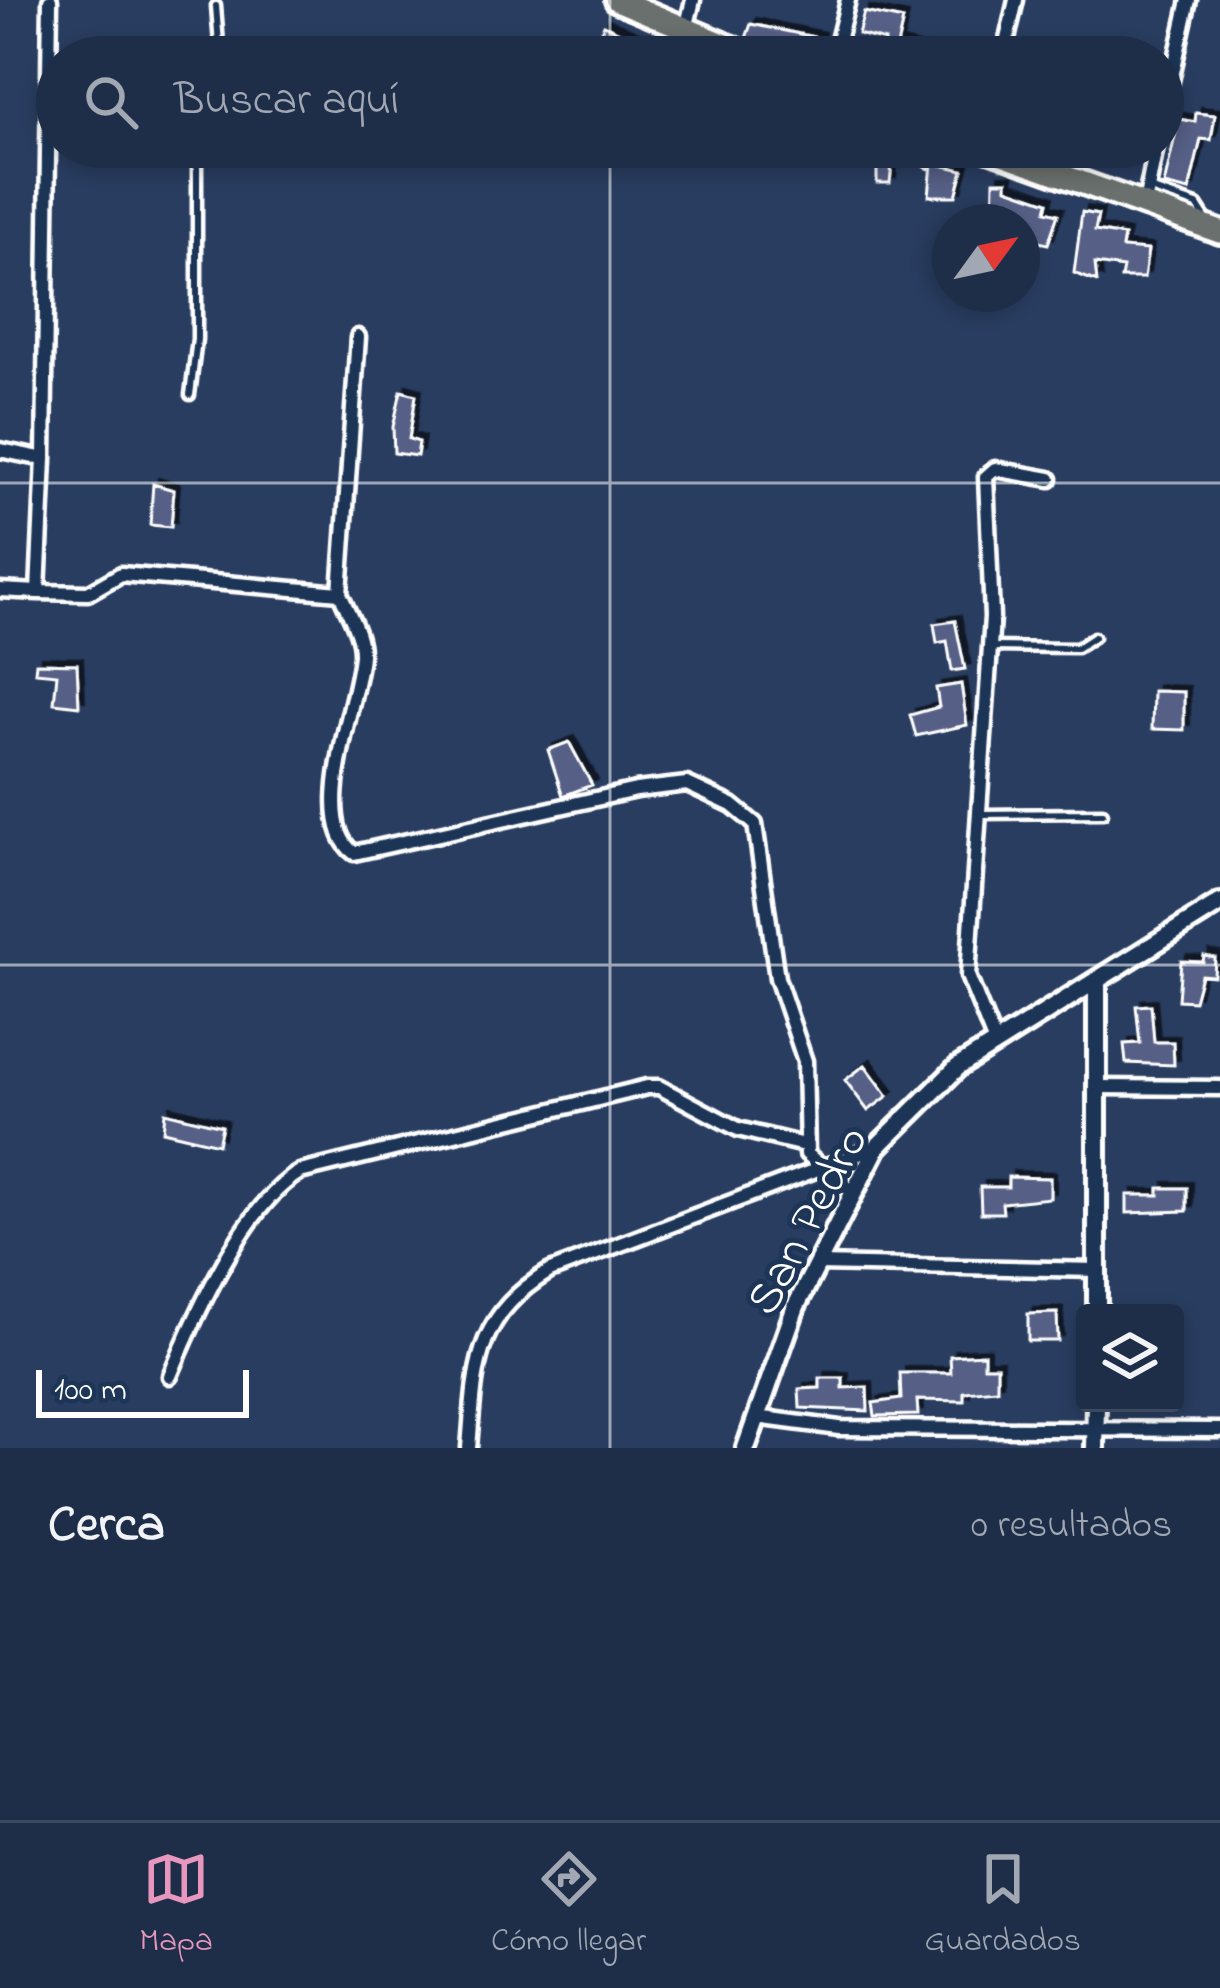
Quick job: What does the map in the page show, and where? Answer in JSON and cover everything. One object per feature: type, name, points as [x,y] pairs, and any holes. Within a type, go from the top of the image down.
[{"type":"main road","points":[[617,0],[703,36]]},
{"type":"main road","points":[[1049,168],[1146,199],[1213,230]]},
{"type":"street","points":[[50,0],[51,36]]},
{"type":"street","points":[[686,29],[693,0]]},
{"type":"street","points":[[839,36],[848,0]]},
{"type":"street","points":[[1008,36],[1016,0]]},
{"type":"street","points":[[1181,36],[1189,0]]},
{"type":"street","points":[[38,592],[51,168]]},
{"type":"street","points":[[1146,199],[1152,168]]},
{"type":"street","points":[[358,337],[340,593],[361,654],[339,764],[338,830],[354,853],[636,790],[687,784],[732,805],[755,824],[774,964],[805,1061],[805,1145],[821,1169],[852,1192]]},
{"type":"street","points":[[0,450],[44,459]]},
{"type":"street","points":[[995,1043],[968,976],[991,647],[986,477],[995,469],[1050,479]]},
{"type":"street","points":[[0,590],[88,592],[121,574],[340,593]]},
{"type":"street","name":"San Pedro","points":[[746,1448],[817,1264],[877,1147],[958,1067],[1220,903]]},
{"type":"street","points":[[1097,982],[1097,1304]]},
{"type":"street","points":[[170,1376],[191,1326],[265,1200],[300,1172],[647,1087],[659,1088],[738,1129],[805,1145]]},
{"type":"street","points":[[1097,1087],[1220,1088]]},
{"type":"street","points":[[469,1448],[478,1350],[498,1313],[524,1287],[550,1271],[877,1147]]},
{"type":"street","points":[[817,1264],[1098,1270]]},
{"type":"street","points":[[757,1417],[839,1428],[1095,1440],[1220,1430]]},
{"type":"lane","points":[[216,6],[218,36]]},
{"type":"lane","points":[[190,394],[197,339],[197,168]]},
{"type":"lane","points":[[991,647],[1077,648],[1094,638]]},
{"type":"lane","points":[[979,814],[1103,813]]},
{"type":"building","points":[[864,12],[903,20],[899,36],[858,34]]},
{"type":"building","points":[[751,24],[809,36],[747,36]]},
{"type":"building","points":[[604,25],[629,36],[599,36]]},
{"type":"building","points":[[1196,113],[1215,115],[1211,140],[1201,139],[1189,191],[1164,185],[1168,168],[1184,168],[1184,120],[1195,122]]},
{"type":"building","points":[[877,168],[892,168],[890,183],[877,183]]},
{"type":"building","points":[[932,168],[963,170],[956,196],[929,196]]},
{"type":"building","points":[[994,181],[1007,181],[1007,188],[1048,202],[1046,211],[1058,214],[1048,244],[1040,242],[1040,204],[993,204]]},
{"type":"building","points":[[1082,212],[1098,215],[1095,231],[1124,236],[1122,248],[1148,250],[1144,278],[1121,278],[1123,268],[1095,264],[1097,282],[1074,273]]},
{"type":"building","points":[[401,391],[416,395],[409,439],[419,442],[417,456],[394,453],[393,427]]},
{"type":"building","points":[[153,484],[174,490],[171,527],[150,525]]},
{"type":"building","points":[[955,621],[965,669],[952,671],[947,641],[937,643],[934,624]]},
{"type":"building","points":[[36,663],[77,664],[79,706],[54,703],[57,674],[35,672]]},
{"type":"building","points":[[961,684],[967,725],[916,736],[910,715],[939,707],[936,688]]},
{"type":"building","points":[[1153,691],[1184,692],[1184,730],[1152,729]]},
{"type":"building","points":[[569,742],[592,785],[563,796],[548,750]]},
{"type":"building","points":[[1204,956],[1215,958],[1214,976],[1201,975],[1194,1001],[1178,1000],[1181,961],[1203,962]]},
{"type":"building","points":[[1151,1005],[1154,1042],[1173,1042],[1174,1065],[1126,1063],[1124,1044],[1140,1043],[1136,1006]]},
{"type":"building","points":[[865,1065],[888,1096],[868,1111],[845,1080]]},
{"type":"building","points":[[165,1112],[222,1126],[218,1144],[163,1131]]},
{"type":"building","points":[[1008,1177],[1050,1178],[1050,1198],[1002,1203],[1003,1213],[981,1213],[980,1187],[1008,1187]]},
{"type":"building","points":[[1159,1188],[1187,1188],[1187,1211],[1127,1213],[1127,1195],[1159,1195]]},
{"type":"building","points":[[1057,1313],[1058,1341],[1028,1341],[1028,1314]]},
{"type":"building","points":[[984,1354],[984,1366],[997,1366],[997,1389],[964,1392],[964,1401],[917,1400],[918,1415],[875,1416],[873,1403],[901,1399],[900,1373],[951,1373],[950,1356]]},
{"type":"building","points":[[820,1378],[843,1378],[843,1388],[867,1387],[868,1411],[800,1408],[799,1389],[820,1388]]}]
